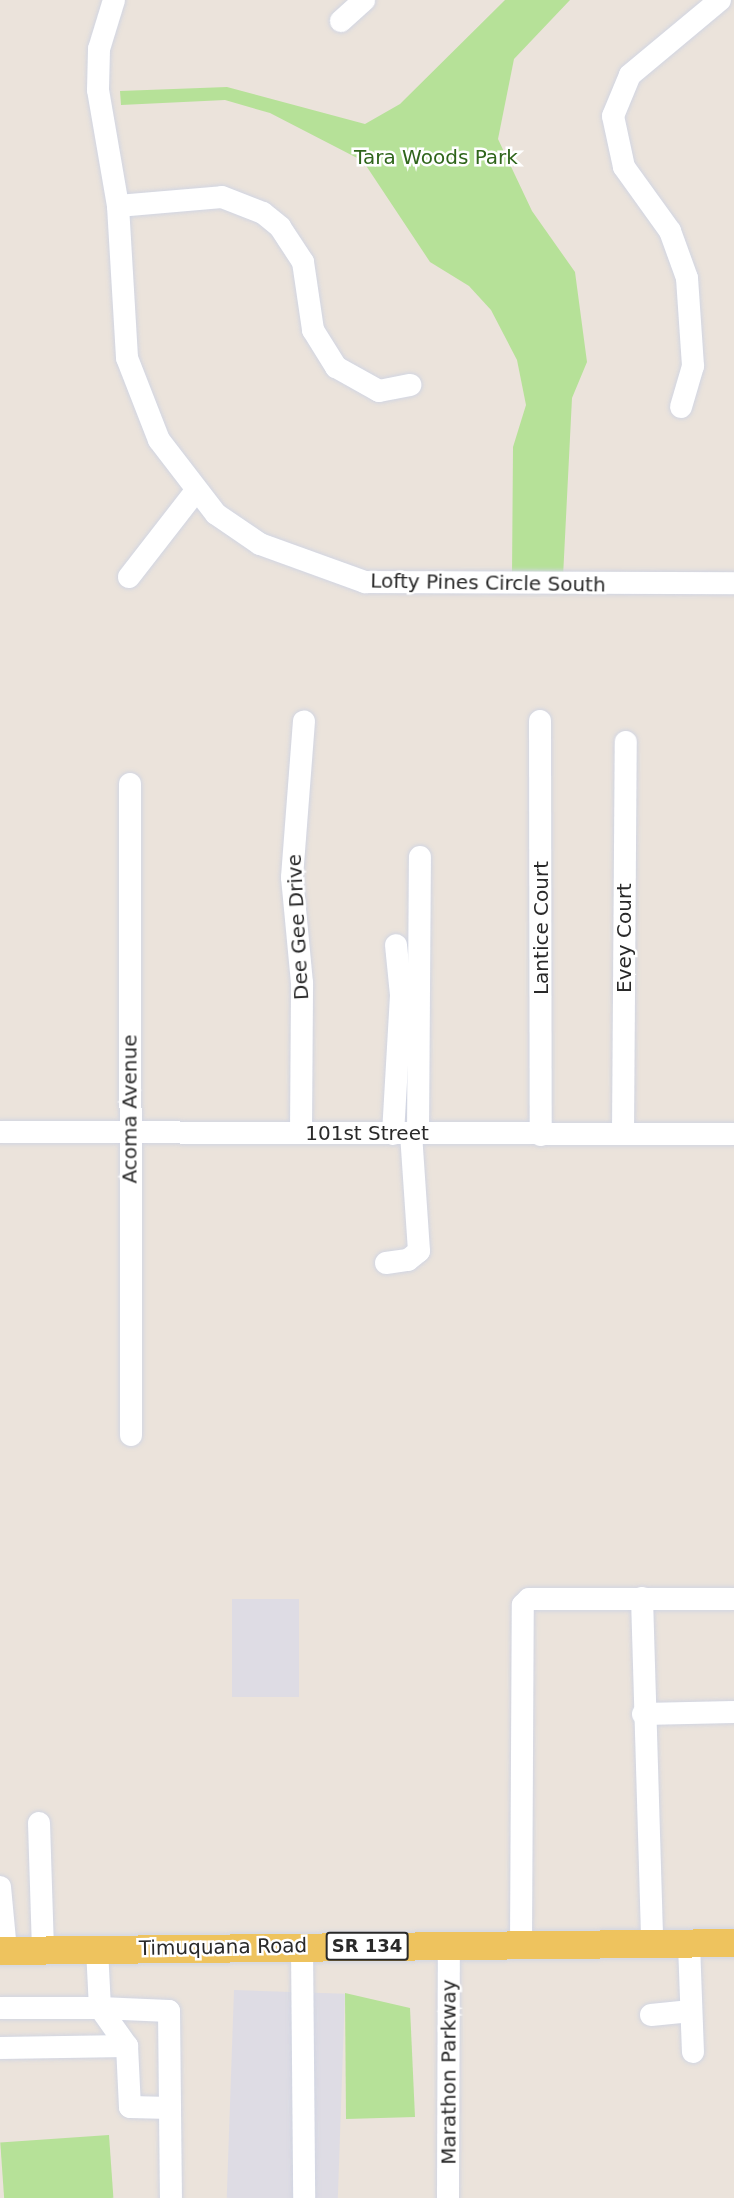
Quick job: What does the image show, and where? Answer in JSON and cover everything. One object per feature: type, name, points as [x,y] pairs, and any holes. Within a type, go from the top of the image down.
[{"type":"main road","name":"Timuquana Road","points":[[3,1951],[734,1943]]},
{"type":"street","name":"Lofty Pines Circle South","points":[[114,0],[99,49],[98,90],[118,206],[122,318],[134,384],[159,440],[195,492],[260,544],[365,582],[734,583]]},
{"type":"street","points":[[341,21],[364,0]]},
{"type":"street","points":[[681,407],[693,366],[687,279],[670,231],[624,166],[612,117],[630,75],[720,0]]},
{"type":"street","points":[[728,0],[734,7]]},
{"type":"street","points":[[118,206],[222,197],[263,213],[280,227],[303,262],[314,330],[336,367],[379,392],[410,385]]},
{"type":"street","points":[[129,576],[195,492]]},
{"type":"street","name":"Dee Gee Drive","points":[[301,1133],[302,982],[292,877],[304,721]]},
{"type":"street","name":"Lantice Court","points":[[540,721],[541,1135]]},
{"type":"street","name":"Evey Court","points":[[623,1134],[626,742]]},
{"type":"street","name":"Acoma Avenue","points":[[130,784],[131,1435]]},
{"type":"street","points":[[407,1134],[420,857]]},
{"type":"street","points":[[386,1263],[408,1260],[419,1251],[407,1134],[401,995],[396,945]]},
{"type":"street","name":"101st Street","points":[[0,1132],[734,1134]]},
{"type":"street","points":[[642,1598],[643,1714],[652,1944]]},
{"type":"street","points":[[521,1945],[523,1605],[529,1599],[734,1599]]},
{"type":"street","points":[[643,1714],[734,1712]]},
{"type":"street","points":[[39,1823],[43,1950]]},
{"type":"street","points":[[0,1887],[3,1951]]},
{"type":"street","points":[[689,1944],[693,2052]]},
{"type":"street","name":"Marathon Parkway","points":[[448,2198],[449,1945]]},
{"type":"street","points":[[302,1946],[304,2198]]},
{"type":"street","points":[[97,1949],[100,2007],[127,2046],[130,2107],[170,2108]]},
{"type":"street","points":[[0,2008],[100,2007],[170,2011],[171,2198]]},
{"type":"street","points":[[651,2015],[691,2011]]},
{"type":"street","points":[[0,2048],[127,2046]]},
{"type":"shaded area","points":[[232,1599],[299,1599],[299,1697],[232,1697]]},
{"type":"shaded area","points":[[234,1990],[345,1994],[338,2198],[227,2198]]},
{"type":"green space","name":"Tara Woods Park","points":[[505,0],[570,0],[514,59],[498,139],[532,211],[575,272],[587,362],[572,398],[563,577],[512,576],[513,447],[526,405],[517,360],[491,310],[469,286],[430,262],[363,161],[270,113],[225,100],[121,105],[120,91],[227,87],[365,124],[400,104]]},
{"type":"green space","points":[[345,1993],[410,2008],[415,2117],[346,2119]]},
{"type":"green space","points":[[109,2135],[113,2198],[4,2198],[0,2143]]}]
